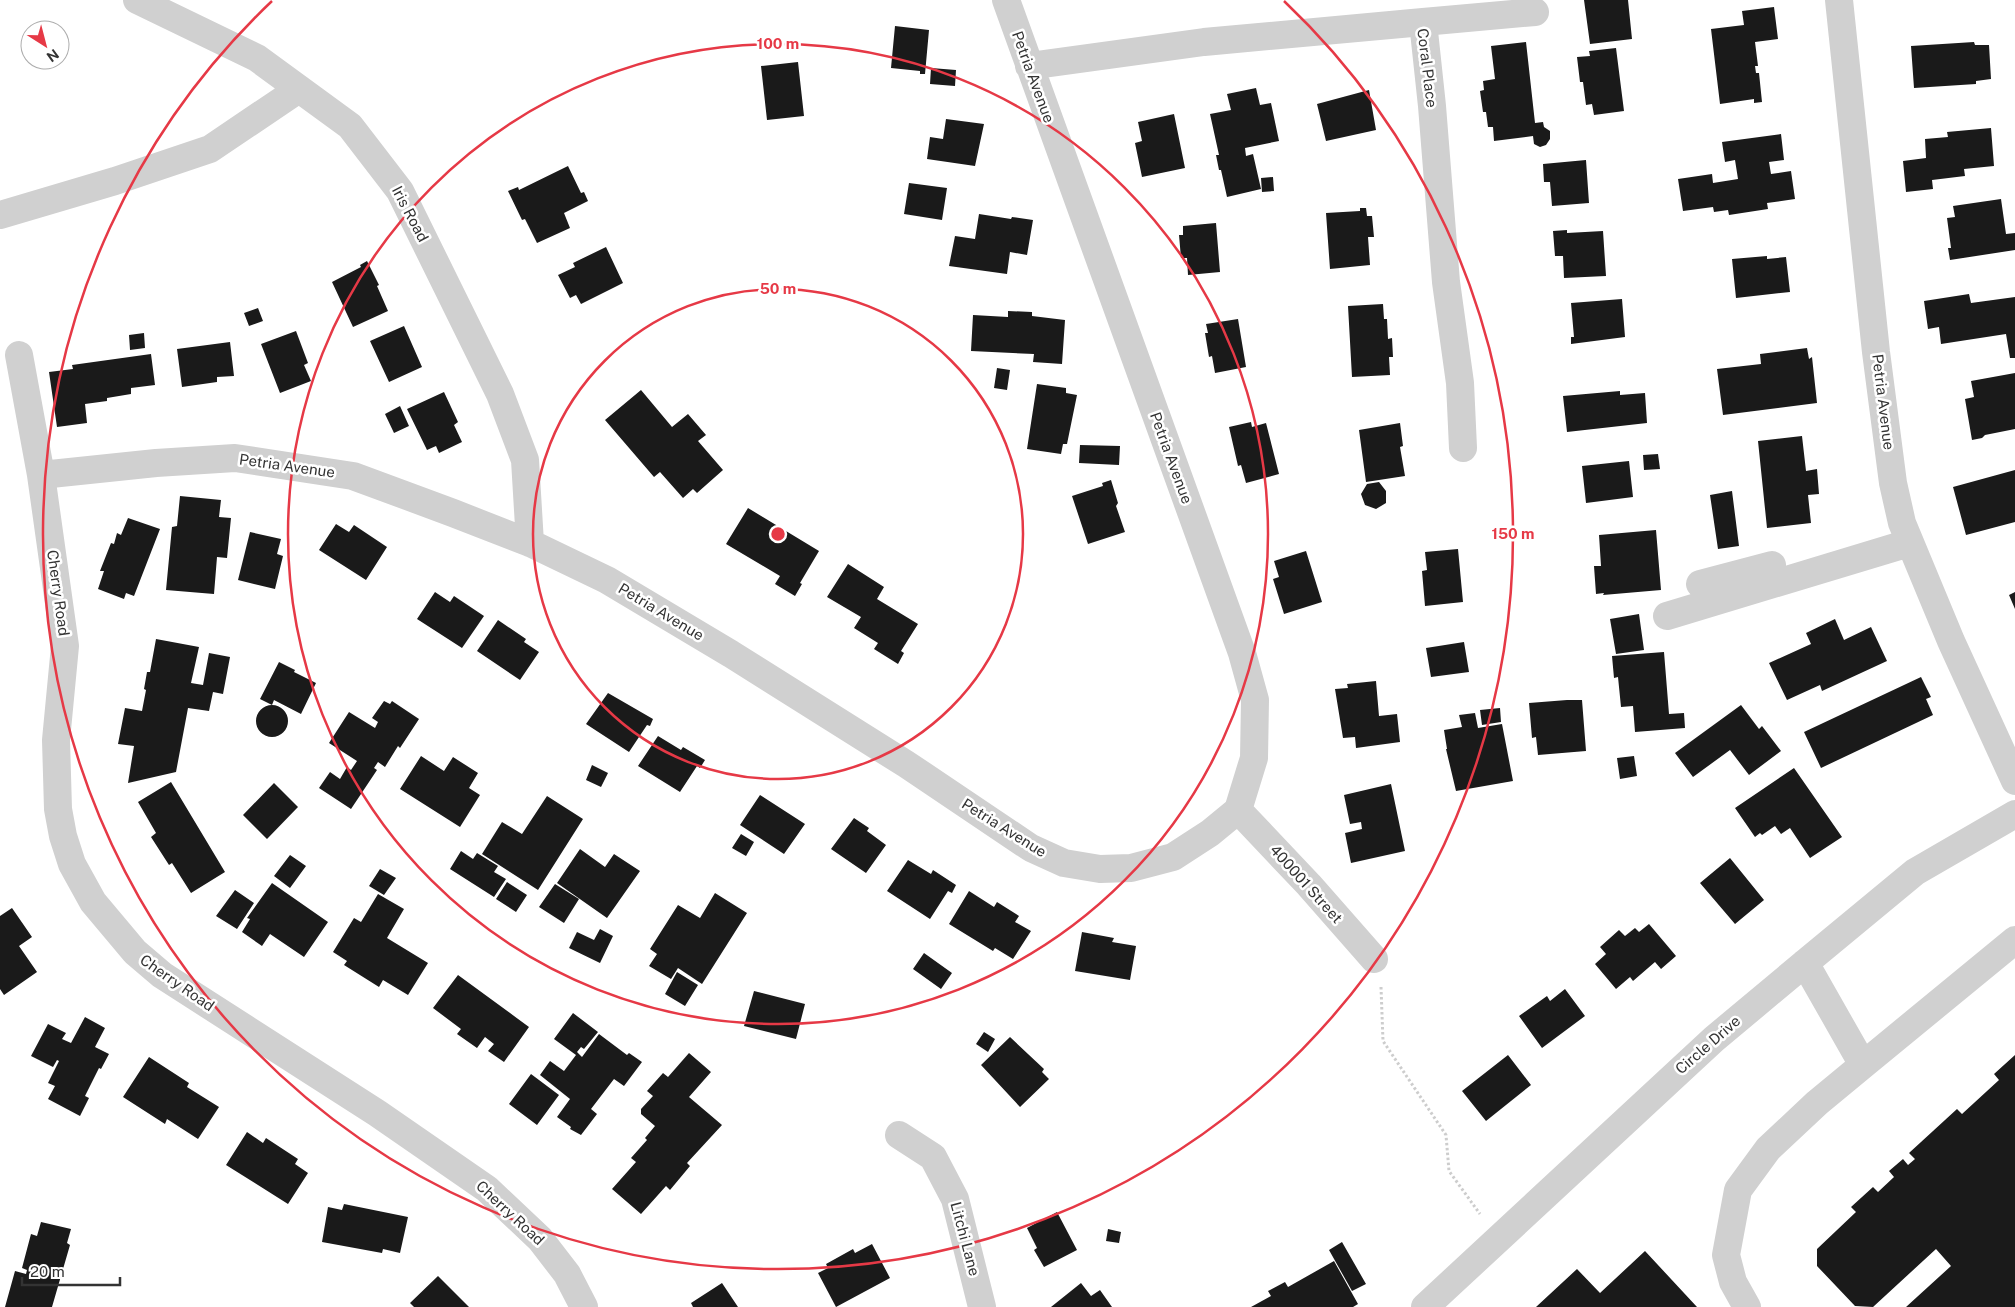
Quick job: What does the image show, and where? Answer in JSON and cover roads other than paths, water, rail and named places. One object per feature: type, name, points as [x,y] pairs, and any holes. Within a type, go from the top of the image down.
[{"type":"street","name":"Iris Road","points":[[138,0],[257,58],[350,126],[400,191],[500,394],[526,460],[530,543]]},
{"type":"street","name":"Petria Avenue","points":[[41,476],[156,463],[236,458],[353,476],[530,543],[607,580],[731,654],[906,764],[1031,848],[1064,863],[1100,869],[1131,868],[1174,857],[1210,833],[1238,810],[1254,758],[1255,700],[1242,653],[1006,0]]},
{"type":"street","name":"Petria Avenue","points":[[1839,0],[1877,361],[1893,483],[1907,537],[2015,781]]},
{"type":"street","points":[[1423,22],[1535,12]]},
{"type":"street","name":"Coral Place","points":[[1029,66],[1204,42],[1423,22],[1432,106],[1446,282],[1460,383],[1463,448]]},
{"type":"street","points":[[0,215],[210,149],[299,89]]},
{"type":"street","name":"Cherry Road","points":[[19,355],[41,476],[65,646],[56,740],[58,809],[63,836],[72,864],[93,902],[135,952],[162,975],[377,1113],[487,1189],[540,1239],[567,1274],[584,1307]]},
{"type":"street","points":[[1700,584],[1907,537]]},
{"type":"street","points":[[1667,616],[1907,537]]},
{"type":"street","name":"400001 Street","points":[[1238,810],[1309,885],[1374,959]]},
{"type":"street","name":"Circle Drive","points":[[1425,1307],[1707,1046],[1805,963],[1915,872],[2015,814]]},
{"type":"street","points":[[1748,1307],[1733,1282],[1726,1255],[1738,1190],[1768,1149],[1817,1103],[2015,940]]},
{"type":"street","points":[[1805,963],[1863,1065]]},
{"type":"street","name":"Litchi Lane","points":[[899,1135],[933,1157],[955,1199],[982,1307]]}]
